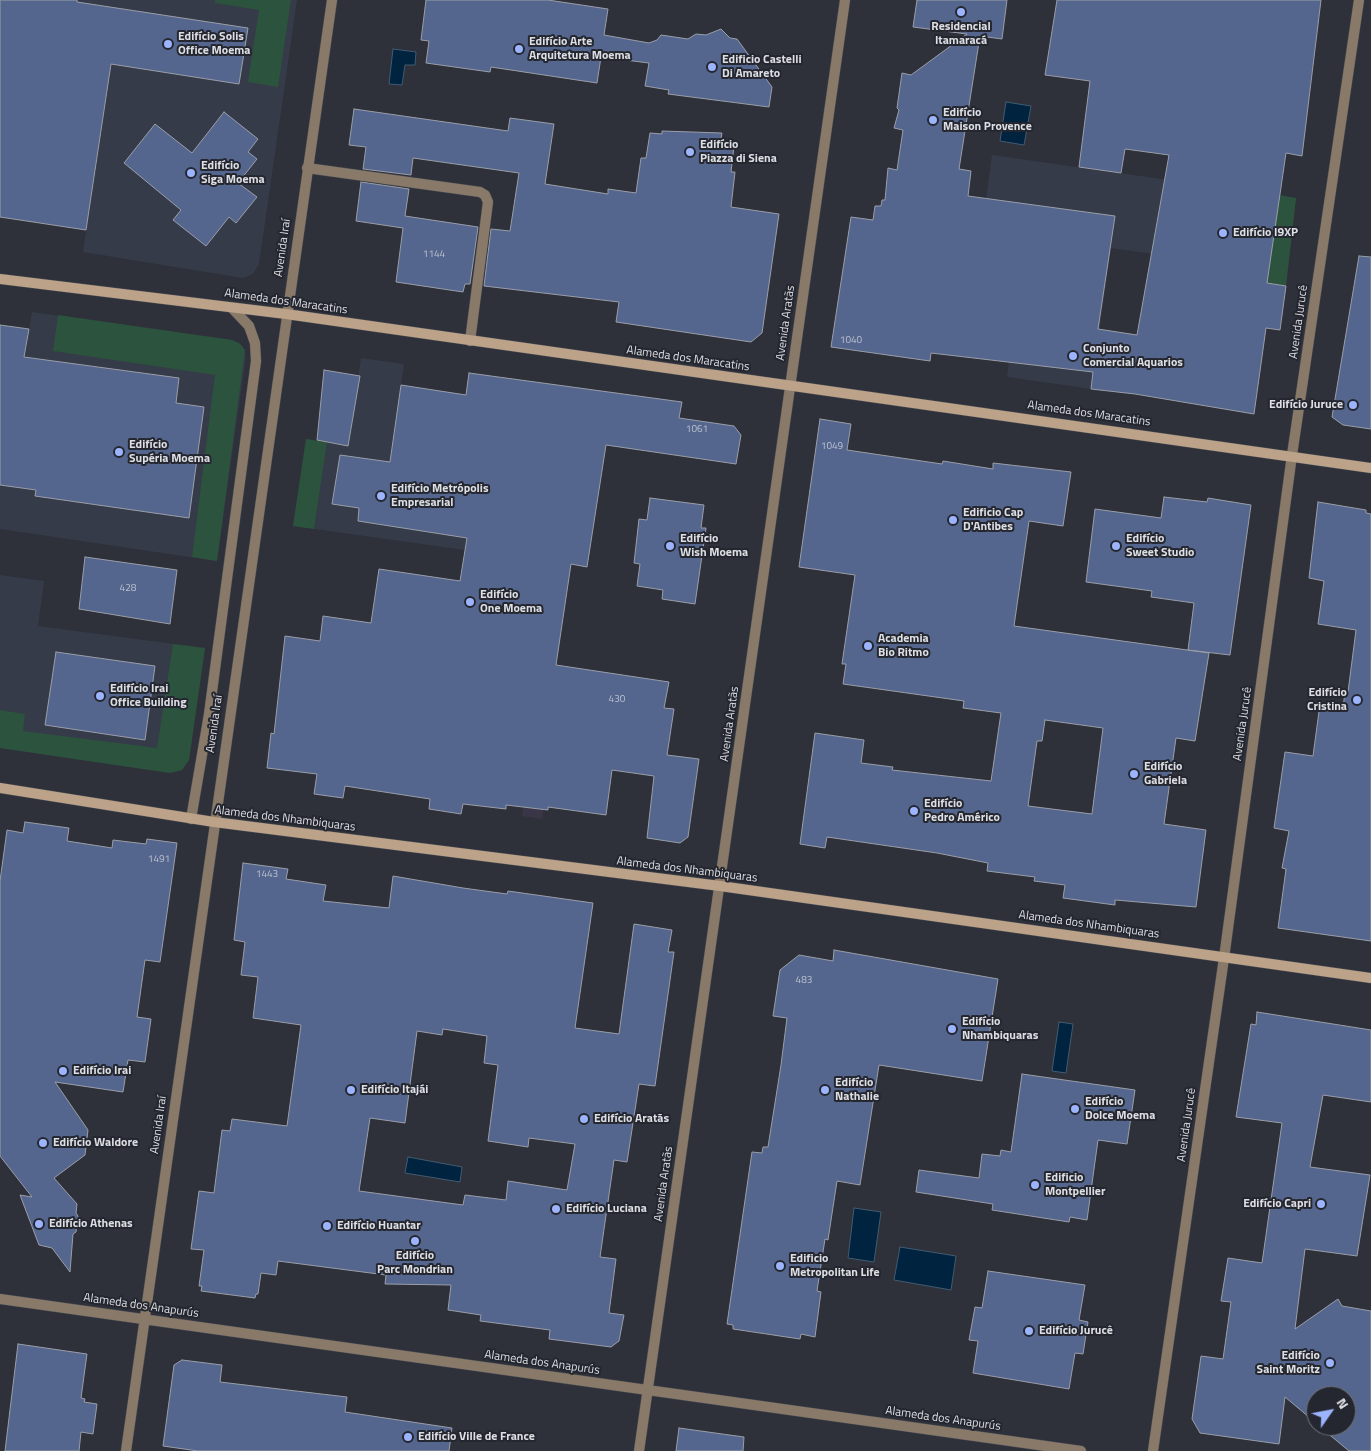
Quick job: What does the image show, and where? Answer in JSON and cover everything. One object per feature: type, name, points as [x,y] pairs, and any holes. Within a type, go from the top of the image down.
[{"type":"main road","name":"Alameda dos Maracatins","points":[[0,279],[286,314],[1292,455],[1371,468]]},
{"type":"main road","name":"Alameda dos Nhambiquaras","points":[[0,788],[191,819],[720,886],[1371,978]]},
{"type":"street","name":"Avenida Iraí","points":[[126,1451],[332,0]]},
{"type":"street","name":"Avenida Aratãs","points":[[639,1451],[845,0]]},
{"type":"street","name":"Avenida Jurucê","points":[[1153,1451],[1224,958],[1292,455],[1359,0]]},
{"type":"street","points":[[307,168],[480,192],[485,195],[488,202],[470,340]]},
{"type":"street","points":[[191,819],[209,714],[256,361],[255,343],[249,326],[232,308]]},
{"type":"street","name":"Alameda dos Anapurús","points":[[0,1299],[1081,1451]]},
{"type":"shaded area","points":[[77,0],[297,0],[259,264],[253,274],[243,278],[83,252],[110,75],[67,69]]},
{"type":"shaded area","points":[[992,155],[1296,198],[1286,286],[1152,267],[1153,254],[1111,248],[1091,389],[1007,377],[1010,354],[977,265]]},
{"type":"shaded area","points":[[32,312],[232,340],[242,345],[246,356],[217,561],[0,529],[0,485],[5,485]]},
{"type":"shaded area","points":[[361,358],[404,364],[392,451],[478,463],[465,550],[293,526],[306,439],[348,445]]},
{"type":"shaded area","points":[[0,575],[44,581],[38,626],[205,648],[189,760],[182,770],[170,773],[0,748]]},
{"type":"shaded area","points":[[531,762],[551,765],[542,819],[522,816]]},
{"type":"green space","points":[[215,0],[291,0],[278,87],[248,82],[259,10],[215,3]]},
{"type":"green space","points":[[1279,195],[1296,198],[1286,286],[1267,283]]},
{"type":"green space","points":[[58,315],[232,340],[239,343],[245,350],[217,561],[192,557],[215,375],[53,351]]},
{"type":"green space","points":[[306,439],[327,442],[314,529],[293,526]]},
{"type":"green space","points":[[173,644],[205,648],[189,760],[182,770],[170,773],[0,748],[0,710],[25,714],[23,731],[157,748]]},
{"type":"water","points":[[393,49],[416,52],[415,65],[405,65],[402,85],[389,84]]},
{"type":"water","points":[[1006,102],[1031,106],[1024,145],[1000,141]]},
{"type":"water","points":[[1059,1022],[1073,1024],[1066,1073],[1052,1071]]},
{"type":"water","points":[[408,1157],[462,1167],[460,1182],[405,1173]]},
{"type":"water","points":[[854,1208],[881,1212],[874,1262],[848,1258]]},
{"type":"water","points":[[900,1247],[956,1256],[951,1290],[894,1280]]},
{"type":"building","points":[[0,0],[77,0],[77,2],[248,28],[239,84],[111,64],[86,230],[0,217]]},
{"type":"building","name":"Edifício Arte Arquitetura Moema","points":[[426,0],[548,0],[608,9],[604,35],[649,43],[657,40],[661,35],[688,39],[696,34],[706,35],[721,29],[730,38],[737,39],[772,87],[769,107],[668,94],[669,90],[645,86],[649,63],[601,57],[597,83],[491,67],[490,72],[426,63],[429,41],[421,40]]},
{"type":"building","points":[[917,0],[1007,0],[1002,39],[980,36],[959,169],[971,171],[968,196],[1115,216],[1098,329],[1137,335],[1169,155],[1125,149],[1121,173],[1079,167],[1090,81],[1045,75],[1057,0],[1321,0],[1302,156],[1286,153],[1267,283],[1286,286],[1280,330],[1266,328],[1254,414],[1135,394],[1091,389],[1093,372],[931,353],[930,361],[831,347],[851,217],[873,220],[875,206],[881,206],[882,200],[885,200],[888,168],[897,170],[903,130],[894,128],[899,110],[897,108],[902,73],[911,75],[967,34],[913,27]]},
{"type":"building","points":[[354,109],[508,131],[510,118],[554,124],[545,184],[608,194],[608,189],[636,193],[641,158],[646,158],[650,133],[662,134],[662,131],[722,133],[720,144],[734,146],[731,172],[735,172],[731,207],[779,214],[762,333],[751,342],[616,322],[619,302],[484,286],[491,229],[510,231],[519,173],[413,158],[411,175],[363,169],[366,147],[349,145]]},
{"type":"building","name":"Edifício Siga Moema","points":[[224,112],[258,139],[248,152],[257,159],[238,183],[257,197],[236,223],[229,217],[206,246],[173,220],[181,210],[124,163],[155,124],[192,153]]},
{"type":"building","points":[[361,182],[409,189],[405,216],[478,227],[470,284],[465,284],[463,292],[396,282],[403,228],[356,221]]},
{"type":"building","points":[[1359,256],[1371,257],[1371,429],[1343,425],[1332,417]]},
{"type":"building","name":"Edifício Supéria Moema","points":[[0,325],[29,329],[24,357],[179,378],[176,403],[204,407],[189,518],[35,496],[36,490],[0,485]]},
{"type":"building","points":[[324,370],[360,376],[348,446],[317,440]]},
{"type":"building","points":[[469,373],[682,402],[679,418],[734,426],[741,435],[736,464],[606,445],[587,567],[571,564],[556,665],[669,682],[664,708],[674,709],[667,755],[699,759],[688,837],[680,843],[647,838],[654,776],[612,770],[606,815],[548,807],[548,810],[506,805],[506,809],[463,804],[461,814],[429,809],[430,799],[345,786],[343,798],[314,794],[317,774],[267,768],[271,733],[274,734],[285,636],[320,641],[323,616],[371,623],[379,569],[460,581],[467,538],[358,521],[359,508],[332,504],[340,455],[390,462],[401,385],[466,395]]},
{"type":"building","points":[[820,419],[851,424],[847,450],[942,464],[943,461],[993,469],[993,463],[1071,472],[1063,526],[1029,521],[1014,626],[1209,653],[1195,741],[1176,738],[1164,824],[1206,830],[1196,907],[1115,900],[1115,905],[1063,898],[1065,885],[1034,881],[1035,877],[987,871],[988,863],[937,853],[827,837],[825,848],[800,844],[815,733],[864,740],[861,763],[893,767],[892,770],[991,781],[1001,713],[963,708],[964,701],[843,684],[846,664],[842,664],[855,575],[799,567]],"holes":[[[1045,720],[1103,728],[1092,814],[1028,806],[1037,741],[1042,741]]]},
{"type":"building","points":[[1164,497],[1207,502],[1208,498],[1251,505],[1230,655],[1188,650],[1194,603],[1151,597],[1152,591],[1086,582],[1095,509],[1161,518]]},
{"type":"building","name":"Edifício Wish Moema","points":[[650,498],[704,505],[701,528],[706,528],[695,604],[662,599],[663,590],[637,586],[640,564],[634,563],[639,519],[647,520]]},
{"type":"building","points":[[1318,502],[1366,510],[1366,513],[1371,514],[1371,941],[1278,928],[1286,869],[1282,868],[1289,831],[1274,828],[1285,752],[1313,756],[1320,704],[1343,708],[1345,692],[1348,692],[1356,630],[1318,624],[1324,581],[1309,578]]},
{"type":"building","points":[[85,557],[177,570],[170,624],[79,609]]},
{"type":"building","name":"Edifício Irai Office Building","points":[[56,652],[155,666],[145,740],[45,725]]},
{"type":"building","points":[[25,822],[69,828],[67,841],[112,848],[113,840],[146,844],[147,839],[177,843],[160,962],[145,960],[137,1017],[151,1019],[145,1062],[128,1060],[123,1092],[55,1082],[88,1130],[85,1155],[54,1178],[77,1204],[76,1213],[78,1216],[76,1232],[73,1234],[70,1272],[52,1248],[39,1245],[20,1195],[32,1197],[0,1156],[0,881],[7,830],[23,833]]},
{"type":"building","points":[[243,863],[288,869],[286,879],[326,885],[323,901],[389,908],[393,876],[507,894],[508,891],[593,903],[575,1028],[619,1034],[634,924],[672,930],[668,952],[674,952],[655,1086],[639,1084],[627,1162],[614,1160],[600,1257],[616,1259],[609,1313],[624,1315],[619,1341],[611,1347],[549,1339],[550,1330],[480,1321],[481,1315],[448,1310],[451,1285],[385,1284],[386,1275],[278,1261],[276,1275],[261,1273],[258,1294],[256,1294],[255,1298],[201,1291],[202,1286],[199,1286],[204,1250],[191,1249],[199,1191],[214,1193],[222,1130],[230,1131],[232,1119],[287,1126],[301,1025],[253,1018],[258,977],[241,975],[245,942],[234,940]],"holes":[[[443,1029],[487,1036],[484,1063],[498,1065],[488,1141],[528,1147],[529,1138],[575,1144],[567,1190],[508,1181],[506,1200],[465,1195],[463,1205],[359,1191],[370,1118],[405,1123],[417,1031],[442,1035]]]},
{"type":"building","points":[[834,950],[998,979],[982,1081],[879,1065],[860,1185],[837,1181],[828,1240],[825,1239],[817,1291],[821,1292],[815,1337],[801,1334],[800,1339],[733,1329],[733,1325],[727,1324],[752,1152],[762,1153],[763,1147],[768,1147],[781,1065],[787,1018],[773,1016],[780,970],[799,955],[833,961]]},
{"type":"building","points":[[1257,1012],[1371,1030],[1371,1102],[1323,1095],[1310,1167],[1370,1175],[1357,1256],[1305,1249],[1295,1329],[1338,1299],[1342,1306],[1371,1311],[1371,1451],[1349,1451],[1331,1436],[1356,1436],[1356,1386],[1306,1386],[1306,1415],[1285,1397],[1279,1444],[1200,1433],[1192,1419],[1201,1356],[1223,1359],[1231,1302],[1221,1301],[1228,1258],[1262,1263],[1282,1123],[1236,1117],[1251,1024],[1256,1025]]},
{"type":"building","points":[[1022,1074],[1135,1090],[1127,1144],[1098,1140],[1087,1220],[1070,1217],[1069,1222],[992,1210],[993,1204],[916,1192],[919,1170],[979,1178],[982,1154],[1000,1156],[1001,1150],[1011,1152]]},
{"type":"building","name":"Edifício Jurucê","points":[[988,1271],[1085,1285],[1079,1320],[1088,1322],[1083,1354],[1075,1353],[1069,1389],[973,1373],[978,1341],[969,1340],[975,1307],[982,1308]]},
{"type":"building","points":[[18,1344],[87,1354],[81,1398],[85,1399],[84,1402],[97,1404],[93,1434],[81,1432],[79,1451],[5,1451]]},
{"type":"building","points":[[182,1360],[222,1365],[220,1382],[347,1397],[345,1412],[452,1428],[449,1451],[198,1451],[163,1446],[174,1365]]},
{"type":"building","points":[[679,1428],[744,1437],[743,1451],[676,1451]]},
{"type":"place","name":"Residencial Itamaracá","points":[[961,12]]},
{"type":"place","name":"Edifício Solis Office Moema","points":[[168,44]]},
{"type":"place","name":"Edifício Arte Arquitetura Moema","points":[[519,49]]},
{"type":"place","name":"Edificio Castelli Di Amareto","points":[[712,67]]},
{"type":"place","name":"Edifício Maison Provence","points":[[933,120]]},
{"type":"place","name":"Edifício Piazza di Siena","points":[[690,152]]},
{"type":"place","name":"Edifício Siga Moema","points":[[191,173]]},
{"type":"place","name":"Edifício I9XP","points":[[1223,233]]},
{"type":"place","name":"Conjunto Comercial Aquarios","points":[[1073,356]]},
{"type":"place","name":"Edifício Juruce","points":[[1353,405]]},
{"type":"place","name":"Edifício Supéria Moema","points":[[119,452]]},
{"type":"place","name":"Edifício Metrópolis Empresarial","points":[[381,496]]},
{"type":"place","name":"Edificio Cap D'Antibes","points":[[953,520]]},
{"type":"place","name":"Edifício Wish Moema","points":[[670,546]]},
{"type":"place","name":"Edifício Sweet Studio","points":[[1116,546]]},
{"type":"place","name":"Edifício One Moema","points":[[470,602]]},
{"type":"place","name":"Academia Bio Ritmo","points":[[868,646]]},
{"type":"place","name":"Edifício Irai Office Building","points":[[100,696]]},
{"type":"place","name":"Edifício Cristina","points":[[1357,700]]},
{"type":"place","name":"Edifício Gabriela","points":[[1134,774]]},
{"type":"place","name":"Edifício Pedro Américo","points":[[914,811]]},
{"type":"place","name":"Edifício Nhambiquaras","points":[[952,1029]]},
{"type":"place","name":"Edifício Irai","points":[[63,1071]]},
{"type":"place","name":"Edifício Itajái","points":[[351,1090]]},
{"type":"place","name":"Edifício Nathalie","points":[[825,1090]]},
{"type":"place","name":"Edifício Dolce Moema","points":[[1075,1109]]},
{"type":"place","name":"Edifício Aratãs","points":[[584,1119]]},
{"type":"place","name":"Edifício Waldore","points":[[43,1143]]},
{"type":"place","name":"Edificio Montpellier","points":[[1035,1185]]},
{"type":"place","name":"Edifício Capri","points":[[1321,1204]]},
{"type":"place","name":"Edifício Luciana","points":[[556,1209]]},
{"type":"place","name":"Edifício Athenas","points":[[39,1224]]},
{"type":"place","name":"Edifício Huantar","points":[[327,1226]]},
{"type":"place","name":"Edifício Parc Mondrian","points":[[415,1241]]},
{"type":"place","name":"Edificio Metropolitan Life","points":[[780,1266]]},
{"type":"place","name":"Edifício Jurucê","points":[[1029,1331]]},
{"type":"place","name":"Edifício Saint Moritz","points":[[1330,1363]]},
{"type":"place","name":"Edifício Ville de France","points":[[408,1437]]}]
